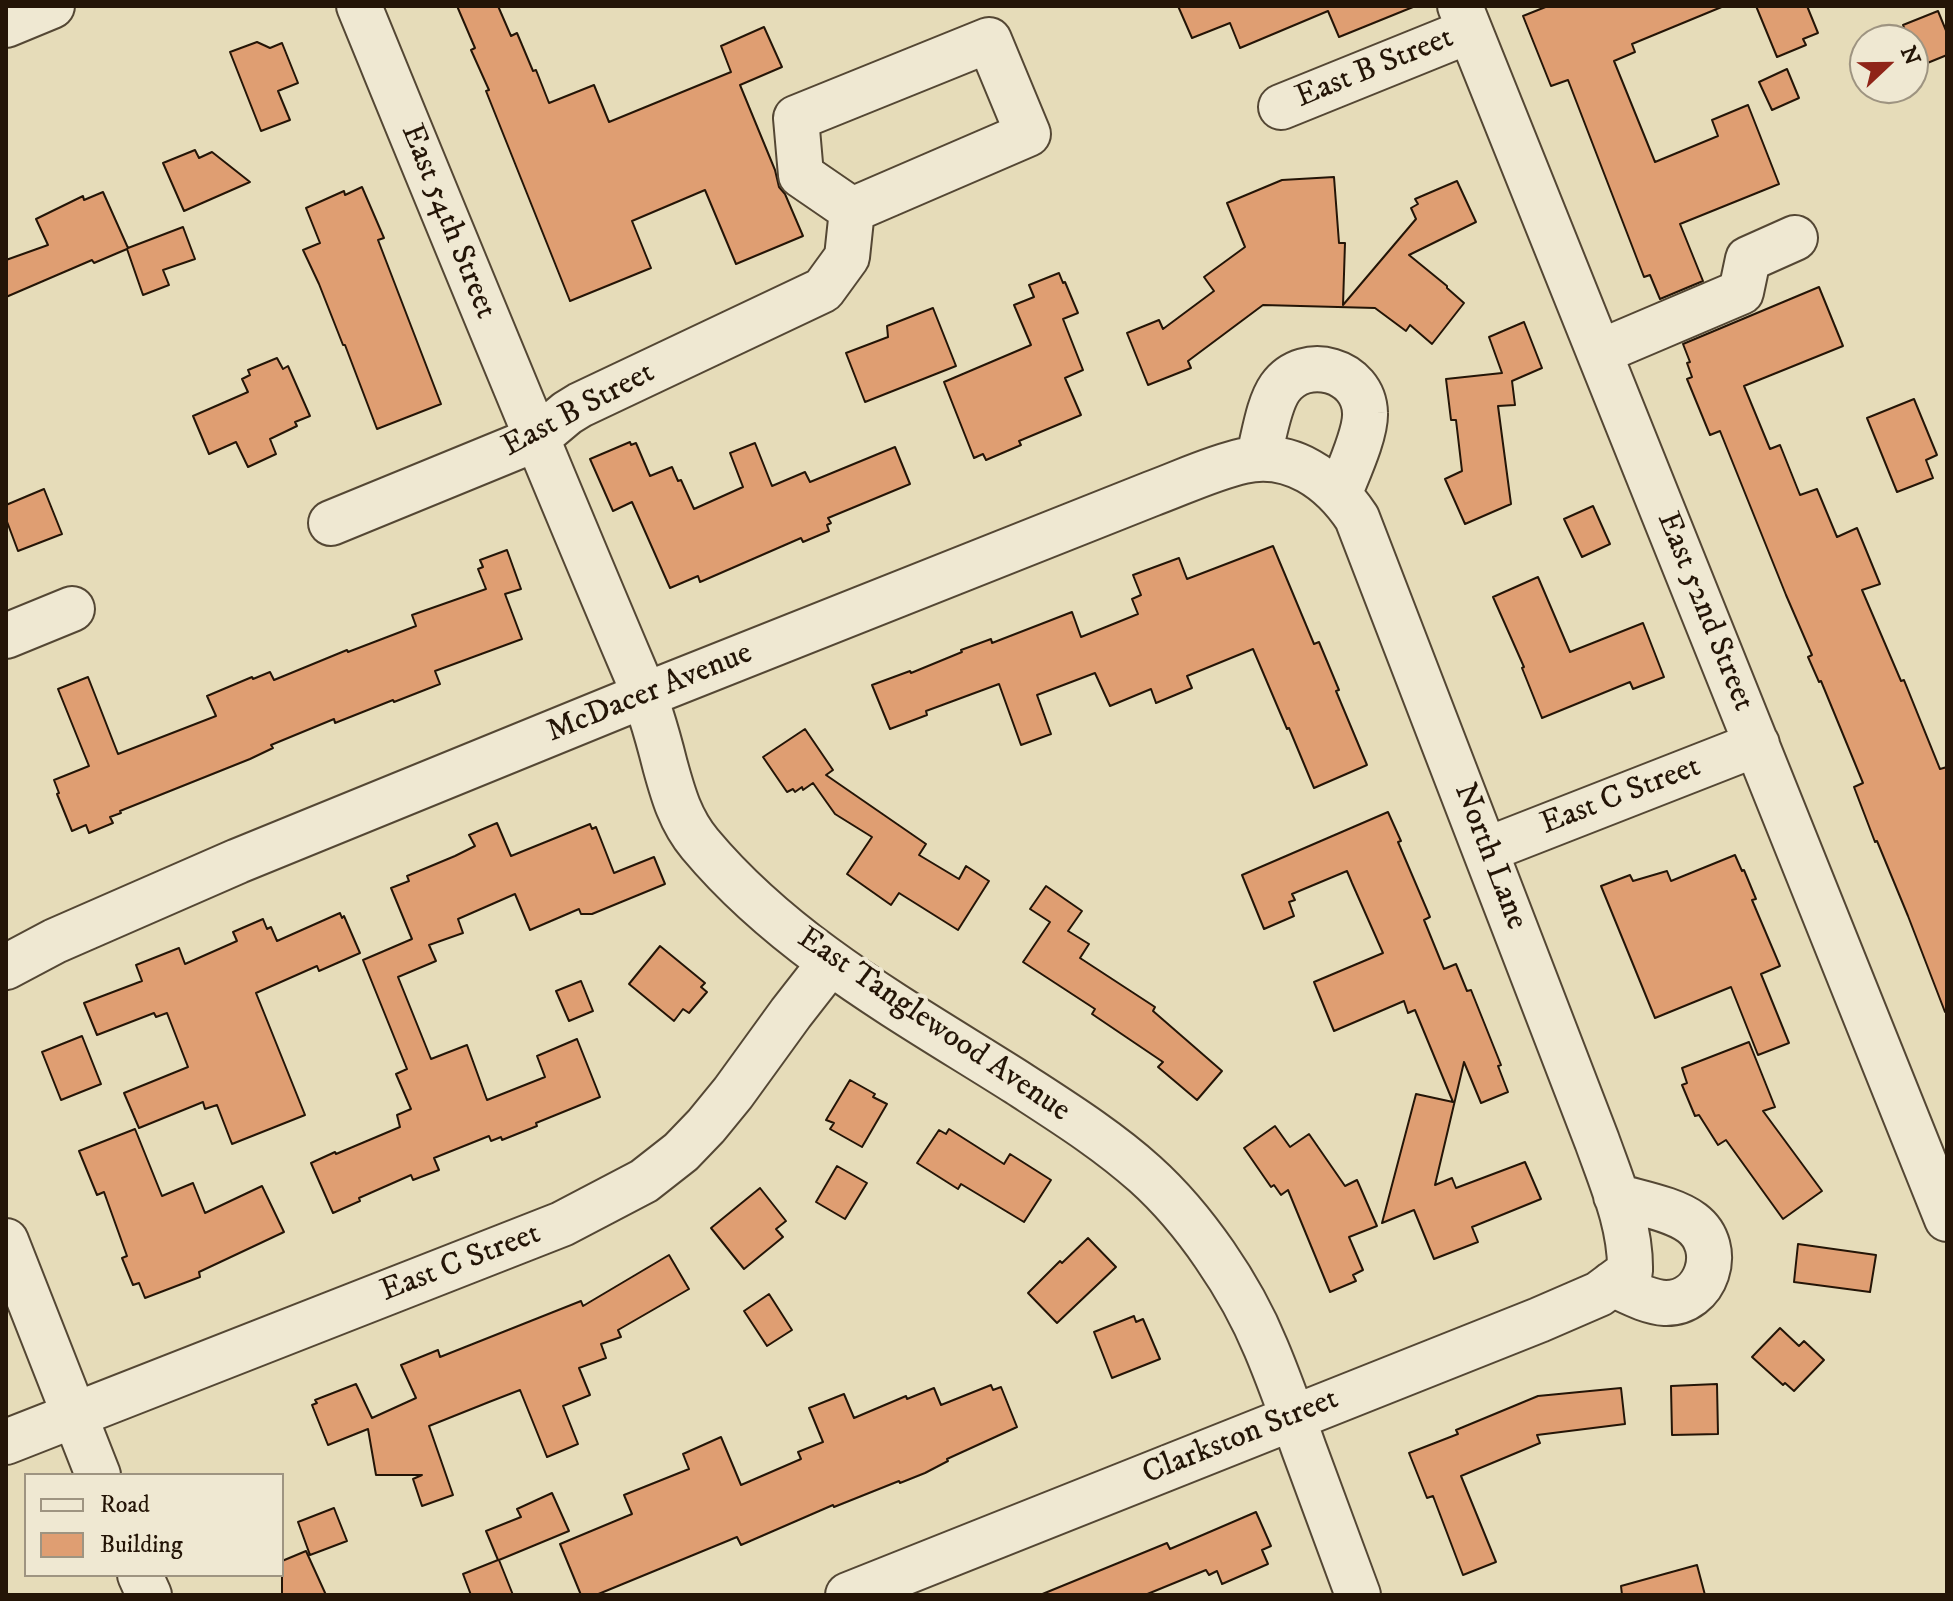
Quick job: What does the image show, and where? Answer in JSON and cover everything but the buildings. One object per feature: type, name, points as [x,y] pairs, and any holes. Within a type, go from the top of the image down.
[{"type":"street","points":[[6,25],[52,6]]},
{"type":"street","name":"East 54th Street","points":[[359,6],[536,439]]},
{"type":"street","name":"East B Street","points":[[1281,107],[1464,19]]},
{"type":"street","name":"East 52nd Street","points":[[1464,19],[1757,744],[1934,1150],[1947,1219]]},
{"type":"street","points":[[989,40],[1028,134],[852,210],[801,175],[796,118],[989,40]]},
{"type":"street","name":"East B Street","points":[[331,523],[536,439],[580,405],[823,290],[847,257],[852,210]]},
{"type":"street","points":[[1600,352],[1741,292],[1748,259],[1795,238]]},
{"type":"street","points":[[1258,459],[1279,389],[1302,371],[1317,368],[1331,370],[1344,376],[1355,387],[1365,414],[1363,429],[1339,495]]},
{"type":"street","name":"East Tanglewood Avenue","points":[[536,439],[645,695],[675,801],[686,826],[756,901],[830,963],[1048,1102],[1145,1174],[1178,1208],[1229,1276],[1265,1344],[1358,1595]]},
{"type":"street","name":"McDacer Avenue","points":[[6,967],[55,941],[184,884],[645,695],[1151,494],[1242,461],[1276,460],[1304,467]]},
{"type":"street","name":"North Lane","points":[[1304,467],[1329,484],[1357,518],[1597,1141],[1628,1241],[1630,1254],[1621,1277]]},
{"type":"street","points":[[6,636],[72,609]]},
{"type":"street","name":"East C Street","points":[[1486,850],[1757,744]]},
{"type":"street","name":"East C Street","points":[[6,1442],[562,1224],[644,1181],[681,1152],[706,1126],[830,963]]},
{"type":"street","points":[[1616,1196],[1680,1216],[1694,1224],[1704,1235],[1710,1265],[1705,1280],[1694,1292],[1681,1300],[1666,1303],[1651,1300],[1621,1277]]},
{"type":"street","points":[[6,1241],[97,1473]]},
{"type":"street","name":"Clarkston Street","points":[[848,1595],[1539,1320],[1599,1294],[1621,1277]]}]
